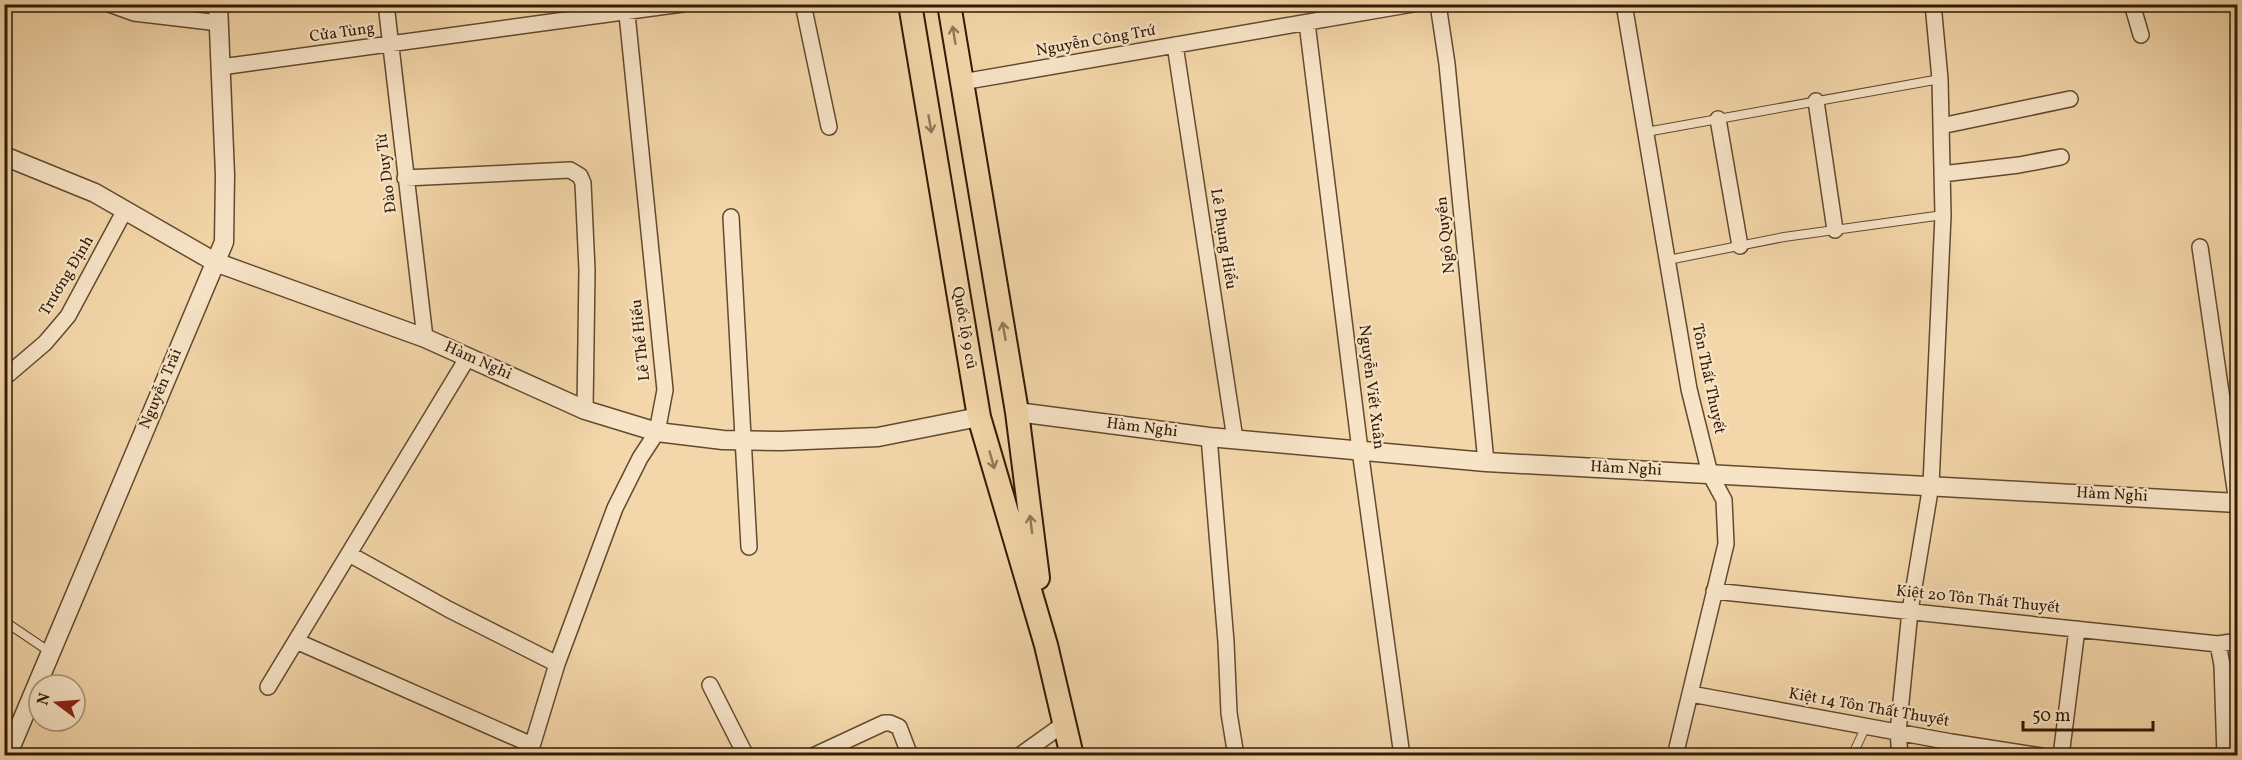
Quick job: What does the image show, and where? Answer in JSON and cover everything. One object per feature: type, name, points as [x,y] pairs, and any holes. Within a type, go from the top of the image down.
[{"type":"main road","name":"Quốc lộ 9 cũ","points":[[910,4],[979,417],[1047,645],[1072,756]]},
{"type":"main road","name":"Quốc lộ 9 cũ","points":[[949,4],[1017,412],[1047,645]]},
{"type":"main road","points":[[924,88],[962,82]]},
{"type":"main road","points":[[979,417],[1017,412]]},
{"type":"street","points":[[109,4],[134,13],[219,23]]},
{"type":"street","name":"Nguyễn Trãi","points":[[7,756],[224,242],[225,175],[218,4]]},
{"type":"street","name":"Đào Duy Từ","points":[[386,4],[425,338]]},
{"type":"street","name":"Cửa Tùng","points":[[221,67],[627,8],[682,4]]},
{"type":"street","points":[[803,4],[829,127]]},
{"type":"street","name":"Nguyễn Công Trứ","points":[[962,82],[1413,4]]},
{"type":"street","name":"Ngô Quyền","points":[[1438,4],[1448,64],[1486,462]]},
{"type":"street","name":"Tôn Thất Thuyết","points":[[1624,4],[1689,389],[1710,474],[1724,500],[1726,520],[1726,544],[1675,756]]},
{"type":"street","points":[[1900,756],[1898,732],[1910,611],[1931,485],[1943,215],[1940,79],[1933,4]]},
{"type":"street","points":[[2132,4],[2141,35]]},
{"type":"street","name":"Lê Thế Hiếu","points":[[531,750],[557,664],[615,508],[640,458],[657,432],[665,390],[627,8]]},
{"type":"street","name":"Nguyễn Viết Xuân","points":[[1307,23],[1360,450],[1402,756]]},
{"type":"street","name":"Lê Phụng Hiểu","points":[[1175,45],[1235,439]]},
{"type":"street","points":[[1941,126],[2070,99]]},
{"type":"street","points":[[1816,101],[1835,230]]},
{"type":"street","points":[[1718,119],[1740,246]]},
{"type":"street","name":"Hàm Nghi","points":[[4,156],[95,193],[215,262],[425,338],[585,410],[657,432],[743,441],[878,437],[979,417]]},
{"type":"street","points":[[1942,174],[2019,165],[2061,157]]},
{"type":"street","points":[[405,178],[570,170],[580,176],[583,183],[587,270],[585,410]]},
{"type":"street","name":"Trương Định","points":[[4,378],[45,343],[68,316],[124,210]]},
{"type":"street","points":[[731,217],[749,548]]},
{"type":"street","points":[[2200,247],[2237,503]]},
{"type":"street","points":[[268,687],[468,357]]},
{"type":"street","name":"Hàm Nghi","points":[[1017,412],[1209,437],[1486,462],[2237,503]]},
{"type":"street","points":[[1209,437],[1226,642],[1229,713],[1236,756]]},
{"type":"street","points":[[349,554],[448,609],[557,664]]},
{"type":"street","name":"Kiệt 20 Tôn Thất Thuyết","points":[[1714,591],[2218,644],[2238,641]]},
{"type":"street","points":[[2061,756],[2077,629]]},
{"type":"street","points":[[296,641],[531,750]]},
{"type":"street","points":[[2218,644],[2223,684],[2225,756]]},
{"type":"street","points":[[710,685],[746,756]]},
{"type":"street","name":"Kiệt 14 Tôn Thất Thuyết","points":[[1690,694],[2040,756]]},
{"type":"street","points":[[813,756],[884,723],[890,723],[899,727],[910,756]]},
{"type":"street","points":[[1019,756],[1065,723]]},
{"type":"lane","points":[[1646,132],[1940,79]]},
{"type":"lane","points":[[1668,260],[1835,230],[1943,215]]},
{"type":"lane","points":[[4,621],[50,652]]},
{"type":"lane","points":[[1852,756],[1866,726]]}]
